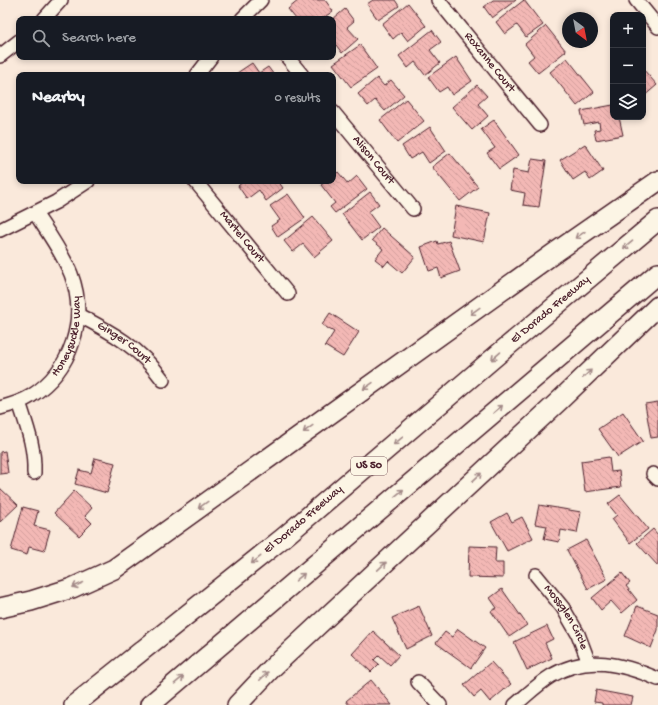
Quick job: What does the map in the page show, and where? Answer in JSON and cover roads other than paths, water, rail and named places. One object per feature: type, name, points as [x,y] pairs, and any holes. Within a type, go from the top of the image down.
[{"type":"highway","points":[[0,608],[31,601],[72,588],[114,569],[553,254],[658,181]]},
{"type":"highway","name":"El Dorado Freeway","points":[[74,705],[283,538],[658,220]]},
{"type":"highway","points":[[150,705],[658,273]]},
{"type":"highway","points":[[237,705],[272,668],[658,306]]},
{"type":"street","points":[[47,16],[61,0]]},
{"type":"street","points":[[249,16],[261,0]]},
{"type":"street","name":"Roxanne Court","points":[[438,0],[540,125]]},
{"type":"street","points":[[636,0],[658,26]]},
{"type":"street","points":[[0,56],[16,43]]},
{"type":"street","points":[[199,72],[208,60]]},
{"type":"street","points":[[290,60],[300,72]]},
{"type":"street","name":"Alison Court","points":[[336,116],[413,209]]},
{"type":"street","points":[[0,230],[35,214],[83,184]]},
{"type":"street","name":"Martel Court","points":[[197,184],[288,294]]},
{"type":"street","name":"Honeysuckle Way","points":[[0,408],[19,402],[30,396],[44,386],[56,374],[66,360],[76,331],[78,315],[77,294],[71,274],[60,250],[35,214]]},
{"type":"street","name":"Ginger Court","points":[[78,315],[104,328],[134,349],[153,366],[163,380]]},
{"type":"street","points":[[19,402],[32,440],[35,458],[34,473]]},
{"type":"street","name":"Mossglen Circle","points":[[536,575],[563,608],[578,634],[589,664]]},
{"type":"street","name":"Mossglen Circle","points":[[515,705],[552,676],[570,667],[599,662],[620,665],[658,679]]},
{"type":"street","points":[[418,682],[440,705]]}]
